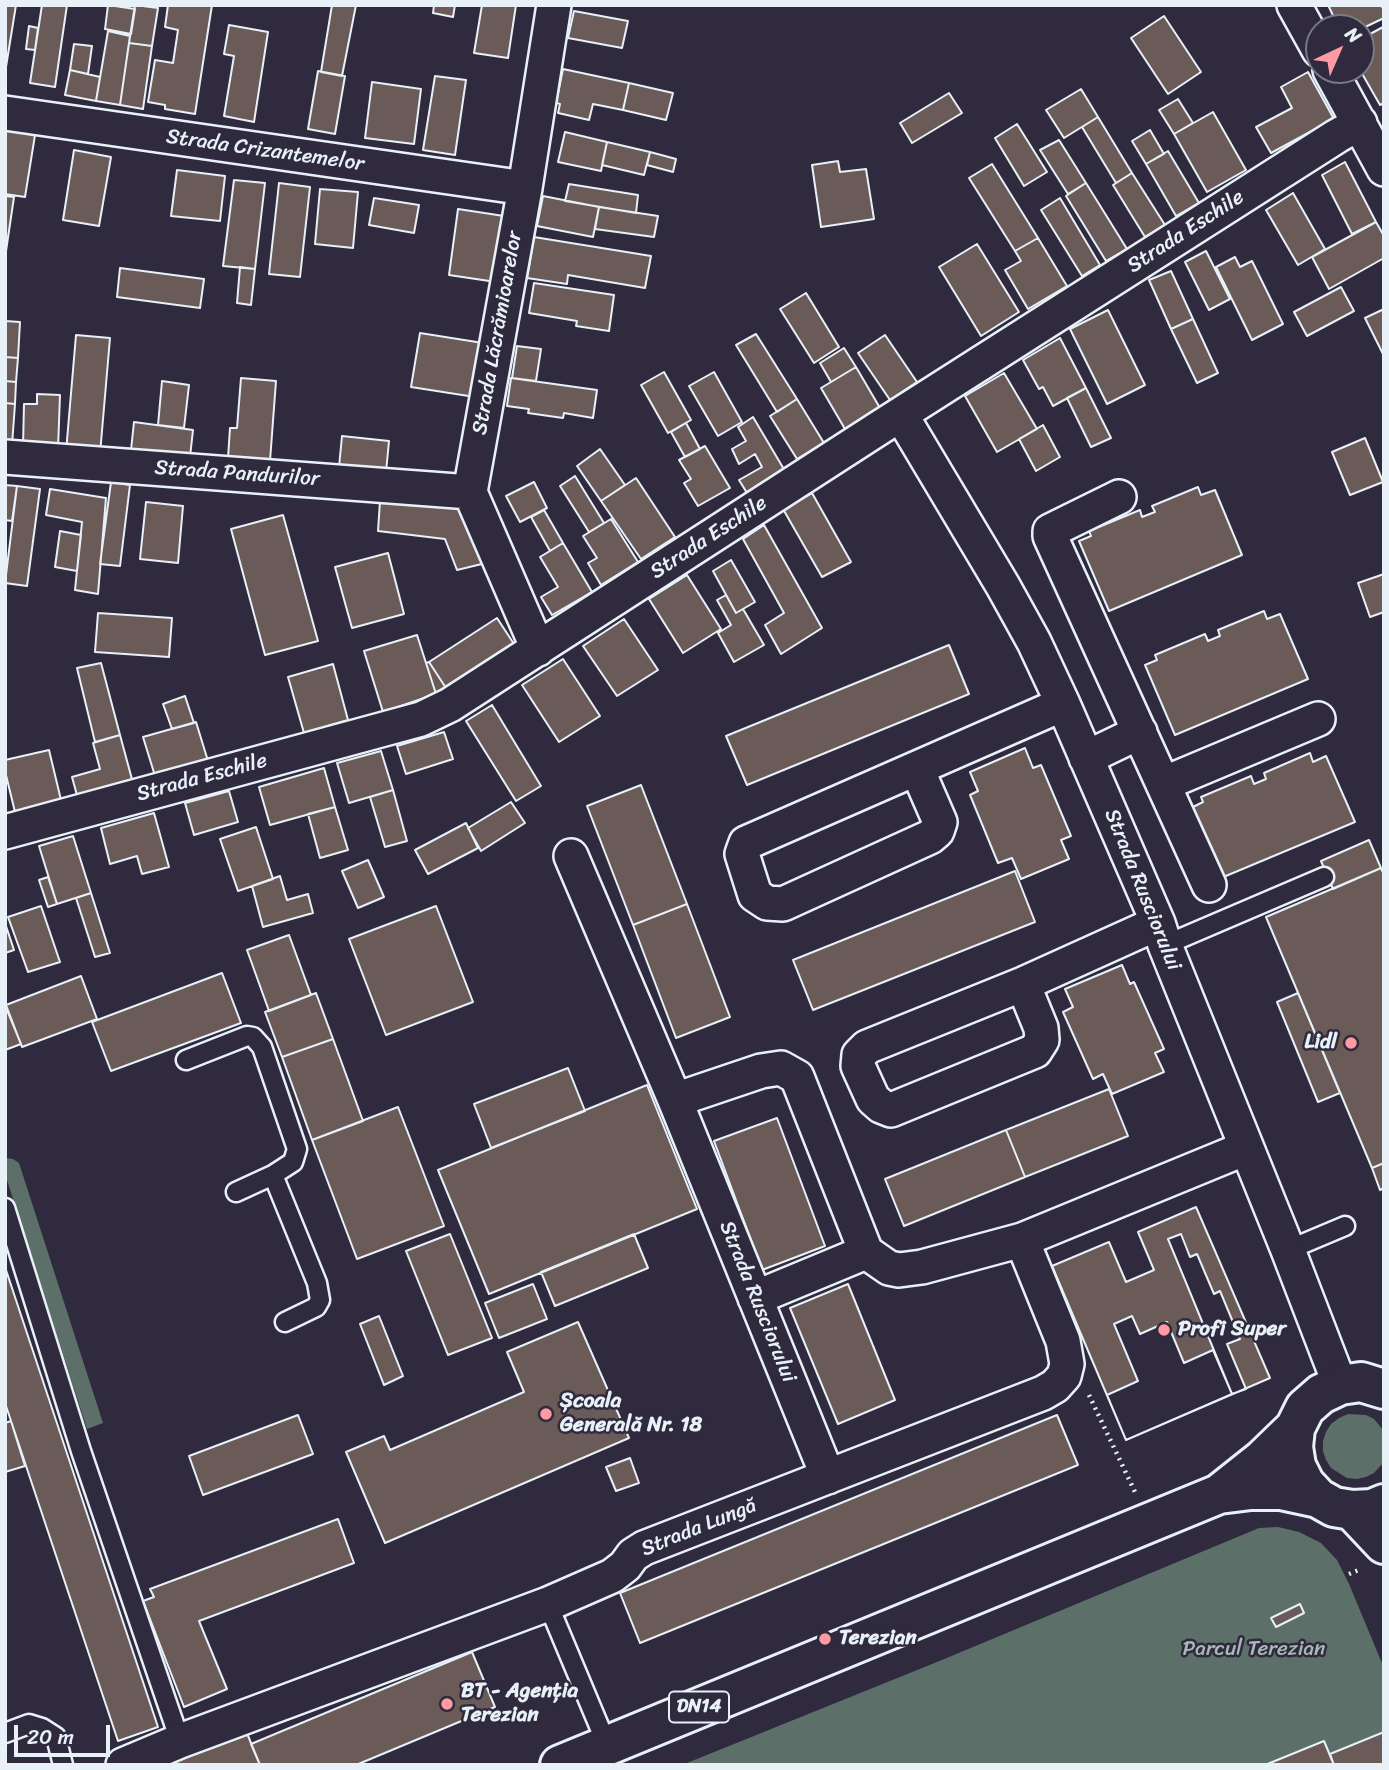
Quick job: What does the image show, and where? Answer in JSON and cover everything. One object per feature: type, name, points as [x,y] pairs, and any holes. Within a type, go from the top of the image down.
[{"type":"main road","points":[[1340,1385],[1361,1382],[1383,1387]]},
{"type":"main road","name":"DN14","points":[[1219,1494],[1263,1459],[1295,1428],[1305,1408],[1321,1394],[1340,1385]]},
{"type":"main road","points":[[1295,1428],[1293,1447],[1296,1466],[1305,1484],[1351,1504],[1384,1545]]},
{"type":"main road","name":"DN14","points":[[560,1765],[1219,1494],[1282,1490],[1351,1504]]},
{"type":"street","name":"Strada Lăcrămioarelor","points":[[470,492],[525,188],[554,5]]},
{"type":"street","points":[[1294,5],[1305,25]]},
{"type":"street","points":[[1338,84],[1384,169]]},
{"type":"street","name":"Strada Crizantemelor","points":[[5,113],[525,188]]},
{"type":"street","name":"Strada Eschile","points":[[5,832],[421,719],[450,705],[1360,123]]},
{"type":"street","name":"Strada Rusciorului","points":[[901,415],[1003,586],[1034,642],[1063,704],[1161,934],[1340,1385]]},
{"type":"street","name":"Strada Pandurilor","points":[[5,457],[470,492]]},
{"type":"street","points":[[470,492],[538,649]]},
{"type":"street","points":[[1119,497],[1050,531],[1050,536],[1209,885]]},
{"type":"street","points":[[917,769],[940,822],[937,831],[930,837],[783,904],[767,903],[755,895],[743,854],[746,843],[1063,704]]},
{"type":"street","points":[[1163,784],[1318,719]]},
{"type":"street","points":[[1086,758],[1140,732]]},
{"type":"street","name":"Strada Rusciorului","points":[[571,856],[675,1100],[828,1477]]},
{"type":"street","points":[[1023,984],[1041,1028],[1042,1040],[1035,1051],[891,1110],[873,1099],[858,1066],[859,1055],[867,1047],[1023,984],[1161,934]]},
{"type":"street","points":[[675,1100],[761,1071],[781,1068],[797,1077],[866,1252],[878,1263],[899,1269],[922,1267],[1022,1241],[1246,1148]]},
{"type":"street","name":"Strada Lungă","points":[[123,1765],[180,1741],[548,1604],[612,1576],[644,1548],[1044,1393],[1064,1376],[1067,1364],[1063,1341],[1022,1241]]},
{"type":"street","points":[[755,1298],[866,1252]]},
{"type":"lane","points":[[1161,934],[1324,877]]},
{"type":"lane","points":[[186,1060],[247,1036],[253,1037],[262,1047],[297,1149],[293,1161],[273,1175],[236,1192]]},
{"type":"lane","points":[[273,1175],[317,1283],[320,1300],[316,1307],[285,1322]]},
{"type":"lane","points":[[5,1208],[81,1451],[180,1741]]},
{"type":"lane","points":[[1288,1250],[1345,1226]]},
{"type":"lane","points":[[548,1604],[607,1745]]},
{"type":"lane","points":[[5,1733],[29,1724],[42,1728],[56,1737],[63,1765]]},
{"type":"path","points":[[1086,1389],[1150,1523]]},
{"type":"green space","points":[[5,1158],[19,1163],[103,1423],[87,1429],[5,1174]]},
{"type":"green space","points":[[1348,1414],[1366,1415],[1374,1419],[1384,1431],[1384,1462],[1374,1473],[1357,1479],[1347,1478],[1331,1468],[1323,1451],[1323,1441],[1331,1424]]},
{"type":"green space","name":"Parcul Terezian","points":[[1278,1527],[1299,1532],[1321,1543],[1337,1560],[1384,1668],[1384,1732],[1330,1754],[1323,1741],[1265,1765],[682,1765],[1259,1528]]},
{"type":"building","points":[[5,5],[16,5],[5,73]]},
{"type":"building","points":[[42,5],[67,5],[55,87],[30,83]]},
{"type":"building","points":[[108,5],[135,9],[131,34],[105,29]]},
{"type":"building","points":[[135,5],[158,8],[152,46],[129,43]]},
{"type":"building","points":[[168,5],[212,5],[195,114],[165,109],[165,105],[148,102],[155,60],[173,63],[178,30],[165,27]]},
{"type":"building","points":[[332,5],[356,5],[342,76],[321,72]]},
{"type":"building","points":[[434,5],[455,5],[453,17],[433,13]]},
{"type":"building","points":[[482,5],[516,5],[508,58],[474,53]]},
{"type":"building","points":[[1328,5],[1381,5],[1384,18],[1375,22],[1375,14],[1332,14]]},
{"type":"building","points":[[574,11],[628,21],[622,48],[568,38]]},
{"type":"building","points":[[1164,16],[1201,72],[1168,94],[1131,38]]},
{"type":"building","points":[[229,25],[268,32],[254,122],[224,116],[234,56],[224,54]]},
{"type":"building","points":[[29,26],[38,28],[35,50],[26,49]]},
{"type":"building","points":[[1383,27],[1384,103],[1380,105],[1368,84],[1375,84],[1375,31]]},
{"type":"building","points":[[108,31],[130,36],[120,105],[96,101]]},
{"type":"building","points":[[129,43],[152,46],[143,109],[120,105]]},
{"type":"building","points":[[74,44],[92,46],[88,74],[70,70]]},
{"type":"building","points":[[563,69],[629,83],[623,110],[593,104],[589,120],[558,113],[560,104],[556,103]]},
{"type":"building","points":[[70,70],[100,77],[96,101],[65,95]]},
{"type":"building","points":[[318,71],[345,76],[335,134],[308,129]]},
{"type":"building","points":[[1305,74],[1305,84],[1315,84],[1334,119],[1271,153],[1256,127],[1292,108],[1281,87]]},
{"type":"building","points":[[435,76],[466,80],[455,155],[423,150]]},
{"type":"building","points":[[372,82],[421,89],[414,144],[365,138]]},
{"type":"building","points":[[629,83],[673,93],[666,120],[623,110]]},
{"type":"building","points":[[1081,89],[1098,117],[1064,138],[1046,110]]},
{"type":"building","points":[[949,93],[962,113],[912,143],[900,123]]},
{"type":"building","points":[[1178,99],[1193,123],[1174,134],[1159,110]]},
{"type":"building","points":[[1213,112],[1246,170],[1207,192],[1174,134]]},
{"type":"building","points":[[1098,117],[1132,173],[1116,183],[1082,127]]},
{"type":"building","points":[[1017,124],[1047,172],[1024,186],[995,138]]},
{"type":"building","points":[[5,130],[35,135],[25,197],[5,194]]},
{"type":"building","points":[[1150,130],[1164,154],[1146,164],[1132,141]]},
{"type":"building","points":[[565,132],[607,142],[601,171],[558,162]]},
{"type":"building","points":[[1059,140],[1086,183],[1068,194],[1040,150]]},
{"type":"building","points":[[607,142],[650,152],[644,175],[602,165]]},
{"type":"building","points":[[74,150],[111,157],[99,226],[63,220]]},
{"type":"building","points":[[1168,151],[1199,203],[1176,216],[1146,164]]},
{"type":"building","points":[[650,152],[676,159],[673,172],[647,165]]},
{"type":"building","points":[[838,161],[840,172],[866,169],[874,219],[821,227],[812,165]]},
{"type":"building","points":[[1345,162],[1376,222],[1352,234],[1322,175]]},
{"type":"building","points":[[992,164],[1038,238],[1015,251],[969,178]]},
{"type":"building","points":[[177,170],[225,176],[220,221],[171,216]]},
{"type":"building","points":[[1132,173],[1165,225],[1145,237],[1113,185]]},
{"type":"building","points":[[234,180],[265,183],[255,269],[223,266]]},
{"type":"building","points":[[279,183],[310,187],[300,277],[269,274]]},
{"type":"building","points":[[1086,183],[1127,249],[1106,261],[1066,196]]},
{"type":"building","points":[[569,184],[638,195],[636,213],[565,201]]},
{"type":"building","points":[[320,189],[358,192],[353,248],[315,244]]},
{"type":"building","points":[[1293,193],[1325,249],[1298,265],[1266,210]]},
{"type":"building","points":[[5,196],[14,197],[6,251],[5,251]]},
{"type":"building","points":[[543,196],[599,207],[593,237],[537,226]]},
{"type":"building","points":[[374,198],[419,205],[414,233],[369,225]]},
{"type":"building","points":[[1060,198],[1100,265],[1082,276],[1041,210]]},
{"type":"building","points":[[599,207],[658,216],[654,237],[595,229]]},
{"type":"building","points":[[458,209],[504,216],[496,282],[449,275]]},
{"type":"building","points":[[1376,222],[1384,236],[1384,258],[1329,289],[1312,257]]},
{"type":"building","points":[[534,237],[651,256],[645,288],[568,275],[567,284],[527,278]]},
{"type":"building","points":[[1038,238],[1067,286],[1028,309],[1005,270],[1021,261],[1015,251]]},
{"type":"building","points":[[977,244],[1019,312],[981,336],[939,267]]},
{"type":"building","points":[[1206,251],[1230,299],[1209,310],[1185,262]]},
{"type":"building","points":[[1235,257],[1240,267],[1252,261],[1283,324],[1252,340],[1216,267]]},
{"type":"building","points":[[240,267],[255,269],[251,305],[237,303]]},
{"type":"building","points":[[120,268],[204,279],[200,308],[117,297]]},
{"type":"building","points":[[1171,271],[1193,319],[1171,329],[1149,280]]},
{"type":"building","points":[[534,283],[614,295],[609,331],[576,326],[577,321],[529,313]]},
{"type":"building","points":[[1341,287],[1354,311],[1307,336],[1294,312]]},
{"type":"building","points":[[806,293],[839,347],[814,363],[780,309]]},
{"type":"building","points":[[1384,309],[1384,356],[1365,318]]},
{"type":"building","points":[[1108,310],[1145,385],[1107,404],[1070,329]]},
{"type":"building","points":[[1193,319],[1218,373],[1197,383],[1171,329]]},
{"type":"building","points":[[5,321],[20,322],[18,358],[5,357]]},
{"type":"building","points":[[420,333],[483,343],[475,397],[411,387]]},
{"type":"building","points":[[756,334],[797,399],[777,412],[736,345]]},
{"type":"building","points":[[76,335],[110,338],[100,454],[66,452]]},
{"type":"building","points":[[885,335],[917,382],[890,400],[858,353]]},
{"type":"building","points":[[1060,338],[1086,388],[1053,406],[1043,387],[1039,389],[1023,360]]},
{"type":"building","points":[[517,346],[541,349],[536,381],[512,378]]},
{"type":"building","points":[[844,348],[856,367],[831,382],[820,363]]},
{"type":"building","points":[[5,357],[18,358],[16,382],[5,381]]},
{"type":"building","points":[[856,367],[880,408],[845,429],[821,388]]},
{"type":"building","points":[[664,372],[691,420],[668,433],[641,385]]},
{"type":"building","points":[[714,372],[742,422],[718,436],[689,386]]},
{"type":"building","points":[[1004,373],[1037,429],[997,452],[965,396]]},
{"type":"building","points":[[241,378],[276,381],[270,461],[228,458],[230,428],[237,428]]},
{"type":"building","points":[[511,378],[597,390],[593,418],[564,413],[563,418],[528,413],[529,409],[507,406]]},
{"type":"building","points":[[5,381],[16,382],[15,404],[5,403]]},
{"type":"building","points":[[162,381],[189,385],[184,428],[158,425]]},
{"type":"building","points":[[1086,388],[1111,438],[1091,447],[1067,398]]},
{"type":"building","points":[[37,394],[60,395],[58,449],[23,447],[24,404],[37,404]]},
{"type":"building","points":[[797,399],[824,443],[797,459],[770,416]]},
{"type":"building","points":[[5,403],[15,404],[12,445],[5,444]]},
{"type":"building","points":[[753,417],[785,471],[747,493],[739,480],[762,467],[755,454],[739,464],[732,449],[746,441],[738,427]]},
{"type":"building","points":[[134,422],[193,430],[190,457],[131,450]]},
{"type":"building","points":[[686,423],[700,449],[685,457],[671,432]]},
{"type":"building","points":[[1043,425],[1060,457],[1036,471],[1019,439]]},
{"type":"building","points":[[342,436],[389,441],[386,472],[339,467]]},
{"type":"building","points":[[1365,438],[1383,482],[1350,495],[1332,452]]},
{"type":"building","points":[[705,446],[730,488],[698,506],[684,483],[691,479],[679,460]]},
{"type":"building","points":[[600,449],[625,485],[601,501],[577,466]]},
{"type":"building","points":[[575,476],[604,523],[589,532],[560,486]]},
{"type":"building","points":[[636,478],[675,537],[641,559],[601,501]]},
{"type":"building","points":[[111,482],[130,485],[120,566],[100,564]]},
{"type":"building","points":[[534,482],[547,508],[520,522],[506,496]]},
{"type":"building","points":[[5,485],[17,486],[12,521],[5,520]]},
{"type":"building","points":[[17,486],[40,489],[27,586],[5,583]]},
{"type":"building","points":[[1198,487],[1201,495],[1215,490],[1242,555],[1109,611],[1079,541],[1091,536],[1089,531],[1140,510],[1142,517],[1155,512],[1152,506]]},
{"type":"building","points":[[50,489],[106,498],[98,594],[75,590],[82,522],[46,515]]},
{"type":"building","points":[[812,493],[851,562],[822,577],[783,509]]},
{"type":"building","points":[[380,501],[463,507],[486,563],[457,570],[445,539],[378,531]]},
{"type":"building","points":[[146,502],[183,506],[178,563],[140,559]]},
{"type":"building","points":[[544,510],[563,543],[550,551],[531,517]]},
{"type":"building","points":[[283,515],[318,641],[265,655],[231,529]]},
{"type":"building","points":[[611,519],[638,562],[601,585],[588,563],[597,558],[583,536]]},
{"type":"building","points":[[764,525],[822,628],[781,654],[765,625],[784,613],[743,539]]},
{"type":"building","points":[[60,531],[81,535],[77,571],[55,567]]},
{"type":"building","points":[[563,543],[592,592],[552,615],[541,597],[558,587],[540,557]]},
{"type":"building","points":[[388,553],[404,614],[352,628],[335,567]]},
{"type":"building","points":[[731,560],[755,602],[736,613],[713,571]]},
{"type":"building","points":[[1384,574],[1384,612],[1370,617],[1358,583]]},
{"type":"building","points":[[687,575],[721,629],[683,653],[649,599]]},
{"type":"building","points":[[726,595],[736,613],[743,609],[764,645],[734,662],[718,633],[731,625],[717,600]]},
{"type":"building","points":[[1264,611],[1267,619],[1280,614],[1308,679],[1175,735],[1145,665],[1157,660],[1155,655],[1205,634],[1208,641],[1220,636],[1218,630]]},
{"type":"building","points":[[98,613],[172,618],[169,657],[95,652]]},
{"type":"building","points":[[497,618],[514,644],[446,688],[429,662]]},
{"type":"building","points":[[624,619],[658,670],[617,696],[583,646]]},
{"type":"building","points":[[417,635],[436,694],[383,712],[364,651]]},
{"type":"building","points":[[949,645],[969,694],[747,785],[726,736]]},
{"type":"building","points":[[563,659],[600,716],[559,742],[522,685]]},
{"type":"building","points":[[429,662],[446,688],[436,694],[426,663]]},
{"type":"building","points":[[101,663],[120,735],[95,742],[77,668]]},
{"type":"building","points":[[333,664],[348,720],[304,733],[288,677]]},
{"type":"building","points":[[185,696],[194,723],[172,729],[163,704]]},
{"type":"building","points":[[492,705],[541,786],[516,801],[466,721]]},
{"type":"building","points":[[196,722],[208,761],[155,776],[143,737]]},
{"type":"building","points":[[444,732],[453,759],[406,774],[397,746]]},
{"type":"building","points":[[120,735],[133,783],[78,799],[72,777],[100,769],[93,743]]},
{"type":"building","points":[[1025,748],[1033,768],[1041,765],[1071,836],[1061,840],[1069,859],[1021,879],[1012,858],[998,863],[970,795],[978,791],[970,772]]},
{"type":"building","points":[[49,750],[61,800],[15,812],[5,760]]},
{"type":"building","points":[[381,751],[393,790],[349,803],[337,763]]},
{"type":"building","points":[[1310,753],[1313,762],[1326,756],[1355,822],[1221,878],[1191,808],[1203,802],[1201,797],[1251,776],[1254,784],[1266,779],[1264,773]]},
{"type":"building","points":[[324,768],[335,807],[270,825],[259,787]]},
{"type":"building","points":[[641,785],[687,904],[633,925],[587,806]]},
{"type":"building","points":[[393,790],[407,841],[385,847],[370,797]]},
{"type":"building","points":[[229,791],[238,822],[194,835],[185,803]]},
{"type":"building","points":[[511,802],[525,823],[481,851],[468,828]]},
{"type":"building","points":[[335,807],[348,850],[320,858],[308,814]]},
{"type":"building","points":[[154,813],[169,867],[142,874],[137,856],[110,864],[101,828]]},
{"type":"building","points":[[466,823],[478,848],[428,874],[415,850]]},
{"type":"building","points":[[256,827],[273,879],[238,891],[220,839]]},
{"type":"building","points":[[73,836],[91,893],[57,904],[39,846]]},
{"type":"building","points":[[1369,840],[1381,868],[1333,889],[1321,861]]},
{"type":"building","points":[[368,860],[384,897],[358,908],[342,871]]},
{"type":"building","name":"Lidl","points":[[1381,868],[1384,875],[1384,1163],[1372,1168],[1266,917]]},
{"type":"building","points":[[1015,871],[1035,922],[813,1010],[793,960]]},
{"type":"building","points":[[280,876],[287,900],[308,894],[313,913],[263,927],[252,886]]},
{"type":"building","points":[[48,877],[57,904],[48,907],[39,880]]},
{"type":"building","points":[[91,893],[110,953],[95,957],[76,898]]},
{"type":"building","points":[[687,904],[730,1017],[676,1038],[633,925]]},
{"type":"building","points":[[41,906],[60,962],[28,972],[8,917]]},
{"type":"building","points":[[436,906],[473,1002],[386,1035],[349,939]]},
{"type":"building","points":[[5,923],[14,950],[5,953]]},
{"type":"building","points":[[289,935],[311,995],[269,1011],[247,950]]},
{"type":"building","points":[[1122,965],[1130,984],[1134,982],[1164,1049],[1155,1053],[1164,1072],[1112,1094],[1103,1074],[1093,1079],[1063,1012],[1073,1007],[1065,989]]},
{"type":"building","points":[[222,973],[241,1023],[111,1071],[92,1022]]},
{"type":"building","points":[[81,976],[97,1019],[22,1047],[6,1005]]},
{"type":"building","points":[[316,993],[333,1039],[282,1057],[265,1012]]},
{"type":"building","points":[[1298,993],[1340,1093],[1318,1102],[1277,1002]]},
{"type":"building","points":[[5,1005],[21,1044],[5,1050]]},
{"type":"building","points":[[333,1039],[363,1121],[312,1140],[282,1057]]},
{"type":"building","points":[[568,1068],[585,1111],[491,1148],[474,1104]]},
{"type":"building","points":[[647,1085],[697,1209],[489,1294],[438,1170]]},
{"type":"building","points":[[1109,1089],[1128,1136],[1025,1177],[1006,1130]]},
{"type":"building","points":[[398,1107],[444,1226],[357,1259],[312,1140]]},
{"type":"building","points":[[777,1118],[825,1246],[762,1270],[714,1141]]},
{"type":"building","points":[[1006,1130],[1025,1177],[904,1226],[885,1179]]},
{"type":"building","points":[[1384,1163],[1384,1188],[1380,1190],[1372,1168]]},
{"type":"building","name":"Profi Super","points":[[1196,1207],[1270,1378],[1126,1440],[1052,1266],[1109,1242],[1126,1282],[1154,1270],[1138,1232]]},
{"type":"building","points":[[450,1234],[492,1338],[448,1355],[406,1251]]},
{"type":"building","points":[[634,1234],[648,1268],[555,1306],[541,1272]]},
{"type":"building","points":[[1181,1234],[1190,1257],[1197,1254],[1214,1294],[1220,1291],[1240,1339],[1227,1344],[1246,1389],[1232,1394],[1168,1239]]},
{"type":"building","points":[[5,1267],[158,1727],[118,1741],[5,1403]]},
{"type":"building","points":[[533,1284],[547,1319],[499,1338],[485,1303]]},
{"type":"building","points":[[848,1284],[895,1400],[838,1424],[790,1308]]},
{"type":"building","points":[[379,1316],[403,1376],[384,1385],[360,1324]]},
{"type":"building","points":[[1132,1316],[1140,1334],[1167,1322],[1184,1363],[1213,1350],[1232,1394],[1126,1440],[1107,1395],[1138,1381],[1114,1324]]},
{"type":"building","name":"Școala Generală Nr. 18","points":[[578,1322],[629,1438],[385,1543],[346,1452],[384,1436],[390,1450],[524,1392],[507,1352]]},
{"type":"building","points":[[298,1415],[313,1454],[203,1495],[189,1456]]},
{"type":"building","points":[[1057,1415],[1078,1465],[640,1643],[620,1593]]},
{"type":"building","points":[[11,1421],[25,1466],[5,1472],[5,1423]]},
{"type":"building","points":[[630,1458],[639,1483],[616,1491],[606,1467]]},
{"type":"building","points":[[338,1519],[354,1563],[199,1621],[227,1689],[184,1707],[143,1601],[154,1597],[150,1589]]},
{"type":"building","points":[[1300,1604],[1304,1613],[1276,1627],[1271,1618]]},
{"type":"building","points":[[472,1652],[495,1707],[356,1765],[260,1765],[251,1744]]},
{"type":"building","points":[[244,1726],[260,1765],[147,1765]]},
{"type":"building","points":[[1384,1732],[1384,1765],[1334,1765],[1330,1754]]},
{"type":"building","points":[[1324,1741],[1334,1765],[1265,1765]]},
{"type":"place","name":"Lidl","points":[[1351,1043]]},
{"type":"place","name":"Profi Super","points":[[1164,1330]]},
{"type":"place","name":"Școala Generală Nr. 18","points":[[546,1414]]},
{"type":"place","name":"Terezian","points":[[825,1639]]},
{"type":"place","name":"BT - Agenția Terezian","points":[[447,1704]]}]
